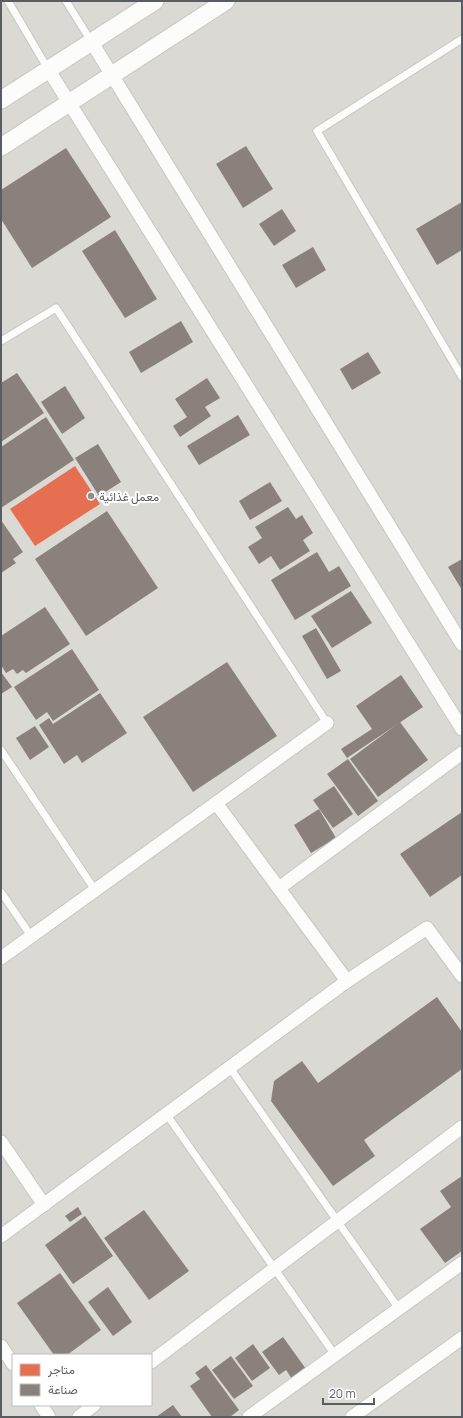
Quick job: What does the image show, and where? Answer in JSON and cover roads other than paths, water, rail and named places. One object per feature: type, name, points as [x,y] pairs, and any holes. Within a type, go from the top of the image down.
[{"type":"street","points":[[1,100],[155,1]]},
{"type":"street","points":[[1,147],[226,1]]},
{"type":"street","points":[[91,41],[462,644]]},
{"type":"street","points":[[48,69],[462,728]]},
{"type":"street","points":[[1,958],[327,723]]},
{"type":"street","points":[[279,888],[462,753]]},
{"type":"street","points":[[216,803],[347,981]]},
{"type":"street","points":[[1,1236],[347,981],[427,928],[462,976]]},
{"type":"street","points":[[152,1361],[462,1127]]},
{"type":"street","points":[[1,1142],[44,1205]]},
{"type":"street","points":[[249,1417],[462,1263]]},
{"type":"street","points":[[352,1417],[462,1338]]},
{"type":"street","points":[[1,1346],[12,1362]]},
{"type":"street","points":[[42,1406],[49,1417]]},
{"type":"street","points":[[79,1417],[93,1406]]},
{"type":"lane","points":[[8,1],[48,69]]},
{"type":"lane","points":[[66,1],[91,41]]},
{"type":"lane","points":[[462,39],[317,131],[462,377]]},
{"type":"lane","points":[[1,341],[56,308],[327,723]]},
{"type":"lane","points":[[1,750],[95,890]]},
{"type":"lane","points":[[1,892],[31,936]]},
{"type":"lane","points":[[230,1068],[399,1309]]},
{"type":"lane","points":[[167,1114],[335,1355]]},
{"type":"place","name":"معمل غذائية","points":[[91,496]]}]
